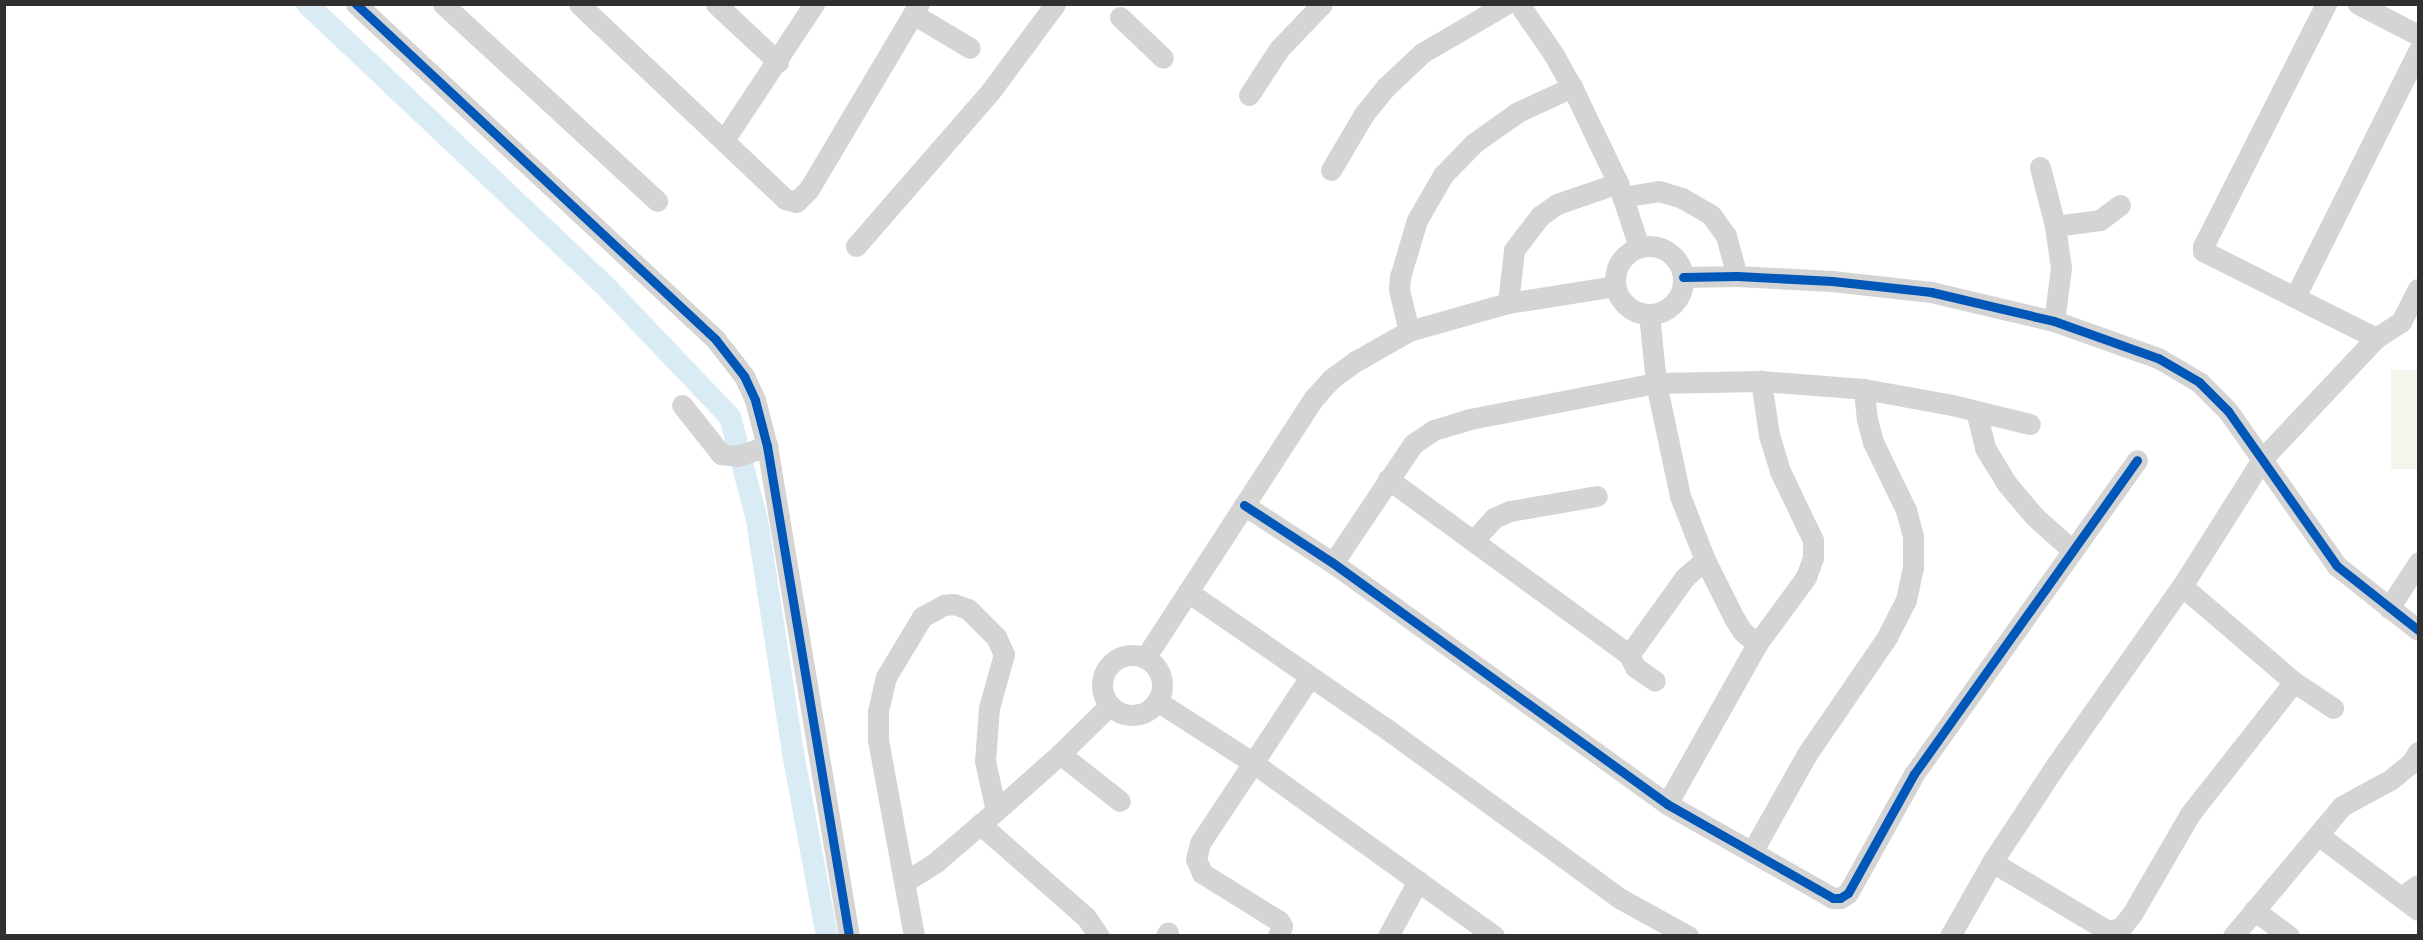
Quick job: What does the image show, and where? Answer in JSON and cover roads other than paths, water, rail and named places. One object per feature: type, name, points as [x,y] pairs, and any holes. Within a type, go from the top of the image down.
[{"type":"street","points":[[356,4],[716,340],[744,376],[755,400],[751,452],[849,936]]},
{"type":"street","points":[[579,4],[785,200],[796,201],[809,189],[916,9],[970,48]]},
{"type":"street","points":[[716,4],[778,62]]},
{"type":"street","points":[[724,140],[778,62],[814,4]]},
{"type":"street","points":[[856,246],[990,92],[1054,4]]},
{"type":"street","points":[[1249,95],[1279,49],[1322,4]]},
{"type":"street","points":[[1331,170],[1364,114],[1387,86],[1422,53],[1506,4]]},
{"type":"street","points":[[1519,4],[1554,55],[1572,87],[1620,190],[1639,247]]},
{"type":"street","points":[[2326,4],[2203,246],[2203,251],[2376,338]]},
{"type":"street","points":[[2358,4],[2418,35]]},
{"type":"street","points":[[449,7],[657,201]]},
{"type":"street","points":[[1120,18],[1163,58]]},
{"type":"street","points":[[2295,297],[2418,51]]},
{"type":"street","points":[[1408,331],[1399,290],[1400,277],[1410,236],[1443,175],[1473,143],[1518,112],[1572,87]]},
{"type":"street","points":[[2040,167],[2055,226],[2061,268],[2054,321]]},
{"type":"street","points":[[1508,303],[1514,250],[1540,216],[1568,200],[1620,190],[1659,191],[1682,198],[1711,215],[1726,236],[1737,276]]},
{"type":"street","points":[[2055,226],[2100,220],[2120,205]]},
{"type":"street","points":[[1650,246],[1662,249],[1680,265],[1683,277],[1678,299],[1670,307],[1650,314],[1627,306],[1619,297],[1615,285],[1615,273],[1620,262],[1639,247],[1650,246]]},
{"type":"street","points":[[1683,277],[1737,276],[1832,281],[1931,292],[2054,321],[2158,358],[2199,382],[2228,411],[2337,566],[2418,630]]},
{"type":"street","points":[[1145,658],[1314,398],[1331,379],[1356,361],[1408,331],[1508,303],[1615,285]]},
{"type":"street","points":[[1950,936],[1992,862],[2056,765],[2182,586],[2263,458],[2376,338],[2401,322],[2418,288]]},
{"type":"street","points":[[1650,314],[1656,383],[1675,478],[1705,560],[1742,632],[1757,644]]},
{"type":"street","points":[[1666,804],[1757,644],[1806,577],[1813,558],[1813,540],[1780,471],[1769,435],[1761,381]]},
{"type":"street","points":[[1333,563],[1413,444],[1434,430],[1470,419],[1656,383],[1761,381],[1864,389],[2030,424]]},
{"type":"street","points":[[1752,852],[1807,754],[1887,637],[1906,600],[1913,568],[1913,536],[1906,510],[1874,442],[1867,420],[1864,389]]},
{"type":"street","points":[[682,405],[721,454],[751,452]]},
{"type":"street","points":[[1976,411],[1985,448],[2007,484],[2035,517],[2073,550]]},
{"type":"street","points":[[1244,506],[1333,563],[1666,804],[1833,897],[1840,897],[1848,893],[1914,774],[2137,460]]},
{"type":"street","points":[[1388,479],[1629,654],[1635,667],[1655,681]]},
{"type":"street","points":[[1474,540],[1494,518],[1510,511],[1597,496]]},
{"type":"street","points":[[1629,654],[1685,577],[1705,560]]},
{"type":"street","points":[[2389,608],[2418,563]]},
{"type":"street","points":[[2182,586],[2294,682],[2333,708]]},
{"type":"street","points":[[1188,592],[1311,676],[1621,898],[1689,936]]},
{"type":"street","points":[[914,936],[906,881],[878,740],[878,711],[886,676],[922,617],[944,605],[954,604],[968,609],[996,637],[1004,654],[989,708],[985,761],[988,817],[1086,918],[1099,936]]},
{"type":"street","points":[[1125,656],[1145,658],[1159,672],[1162,682],[1157,701],[1144,712],[1134,714],[1117,711],[1110,705],[1102,686],[1108,667],[1125,656]]},
{"type":"street","points":[[1278,936],[1282,926],[1279,921],[1202,873],[1196,859],[1200,843],[1311,676]]},
{"type":"street","points":[[1992,862],[2108,931],[2121,928],[2132,914],[2190,814],[2294,682]]},
{"type":"street","points":[[1157,701],[1252,762],[1494,936]]},
{"type":"street","points":[[906,881],[936,862],[1060,754],[1110,705]]},
{"type":"street","points":[[2233,936],[2342,806],[2390,780],[2411,763],[2418,752]]},
{"type":"street","points":[[1060,754],[1120,801]]},
{"type":"street","points":[[2318,835],[2418,910]]},
{"type":"street","points":[[1388,936],[1418,881]]},
{"type":"street","points":[[2401,897],[2418,885]]},
{"type":"street","points":[[2254,910],[2289,936]]},
{"type":"waterway","points":[[307,4],[610,291],[730,417],[757,520],[793,753],[827,936]]}]
